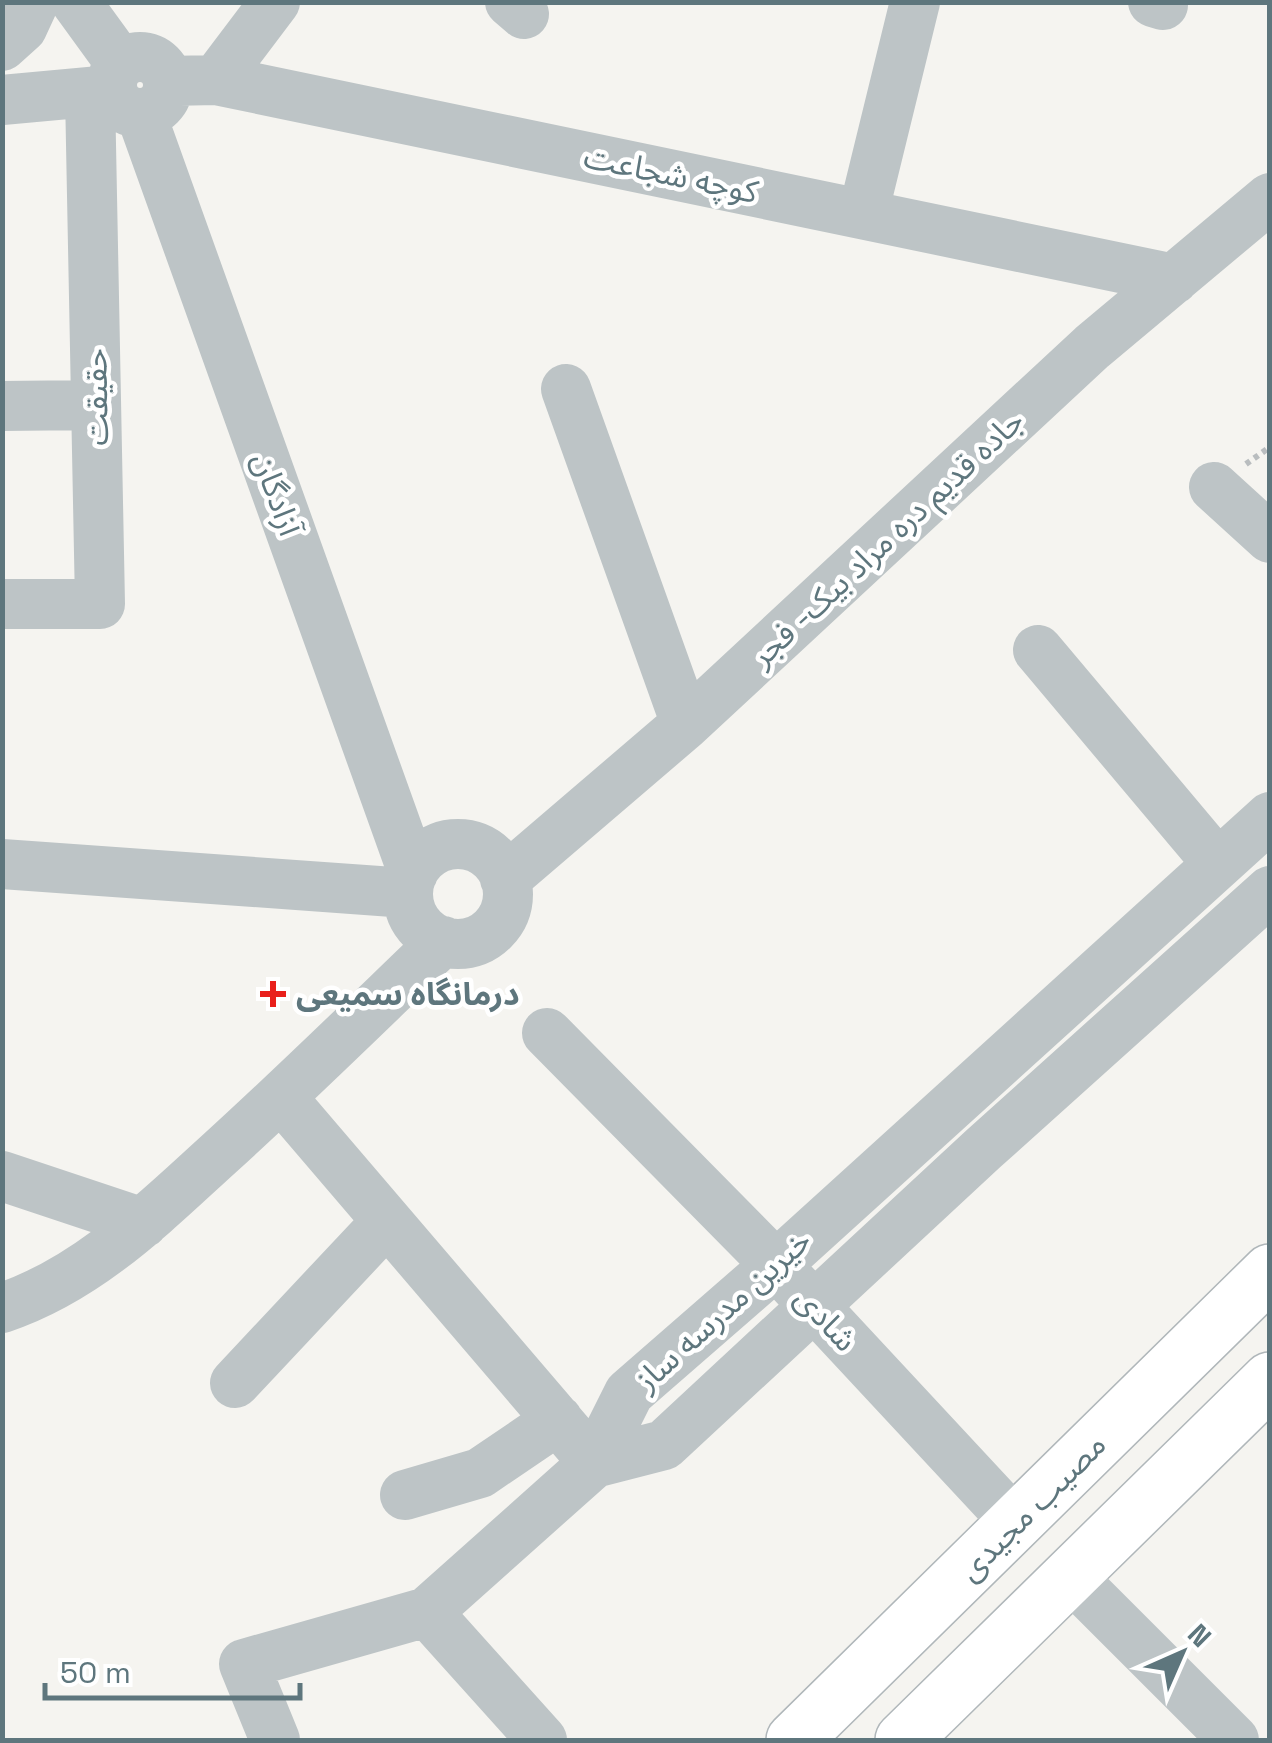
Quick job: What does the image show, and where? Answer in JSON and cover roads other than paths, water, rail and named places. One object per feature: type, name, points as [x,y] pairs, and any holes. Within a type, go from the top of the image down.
[{"type":"main road","name":"مصیب مجیدی","points":[[794,1740],[1270,1272]]},
{"type":"main road","points":[[903,1740],[1270,1380]]},
{"type":"street","points":[[2,46],[22,28],[34,2]]},
{"type":"street","name":"آزادگان","points":[[76,2],[126,88],[410,883]]},
{"type":"street","points":[[216,80],[276,2]]},
{"type":"street","points":[[863,214],[914,2]]},
{"type":"street","name":"کوچه شجاعت","points":[[2,100],[216,80],[1174,278]]},
{"type":"street","name":"حقیقت","points":[[2,604],[100,604],[96,405],[126,88]]},
{"type":"street","name":"جاده قدیم دره مراد بیک- فجر","points":[[504,878],[686,724],[1092,348],[1270,198]]},
{"type":"street","points":[[566,389],[686,724]]},
{"type":"street","points":[[2,406],[96,405]]},
{"type":"street","points":[[1214,487],[1270,538]]},
{"type":"street","points":[[1038,650],[1218,864]]},
{"type":"street","name":"خیرین مدرسه ساز","points":[[594,1463],[629,1392],[1270,818]]},
{"type":"street","points":[[458,843],[483,850],[502,869],[504,878],[508,894],[502,920],[483,938],[458,944],[432,938],[414,919],[410,883],[433,850],[458,843]]},
{"type":"street","points":[[2,864],[410,883]]},
{"type":"street","name":"خیرین مدرسه ساز","points":[[594,1463],[664,1445],[1270,890]]},
{"type":"street","points":[[2,1308],[22,1301],[118,1246],[281,1097],[442,940]]},
{"type":"street","name":"شادی","points":[[547,1033],[776,1264],[1016,1522]]},
{"type":"street","points":[[276,1740],[244,1664],[428,1612],[594,1463],[281,1097]]},
{"type":"street","points":[[2,1176],[143,1223]]},
{"type":"street","points":[[235,1383],[387,1221]]},
{"type":"street","points":[[405,1494],[480,1473],[558,1420]]},
{"type":"street","points":[[1070,1577],[1234,1740]]},
{"type":"street","points":[[428,1612],[542,1740]]},
{"type":"place","name":"درمانگاه سمیعی","points":[[273,994]]}]
